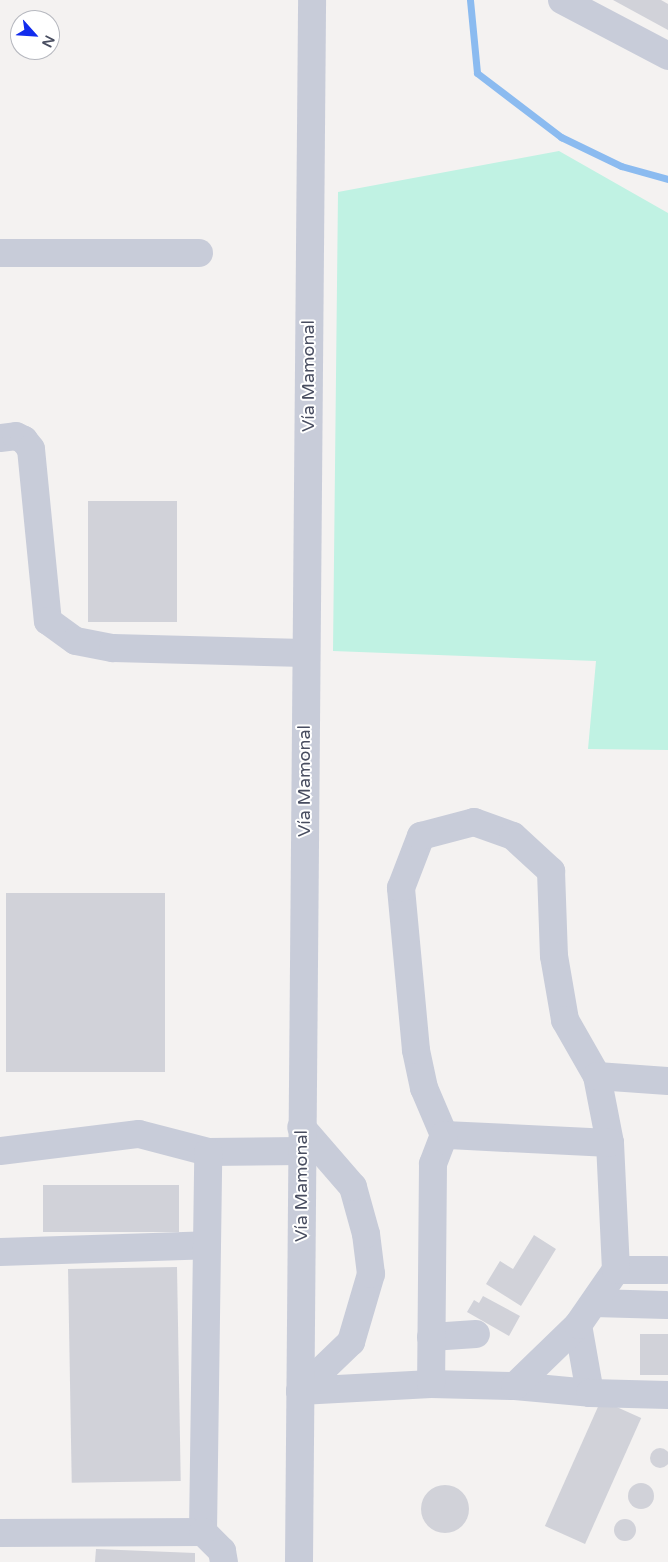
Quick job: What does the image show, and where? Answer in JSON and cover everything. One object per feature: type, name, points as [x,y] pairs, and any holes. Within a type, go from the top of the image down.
[{"type":"street","name":"Vía Mamonal","points":[[299,1562],[305,653],[312,0]]},
{"type":"street","points":[[562,0],[668,56]]},
{"type":"street","points":[[0,253],[199,253]]},
{"type":"street","points":[[0,438],[16,436],[24,440],[31,449],[35,466],[48,621],[76,641],[113,648],[305,653]]},
{"type":"street","points":[[430,1384],[433,1164],[444,1135],[424,1088],[416,1050],[401,888],[421,836],[474,822],[513,836],[551,871],[554,956],[564,1020],[597,1076],[610,1143],[616,1270],[578,1325],[515,1386]]},
{"type":"street","points":[[597,1076],[668,1081]]},
{"type":"street","points":[[0,1151],[139,1134],[208,1152],[301,1139],[353,1188],[366,1234],[371,1274],[351,1342],[300,1391]]},
{"type":"street","points":[[444,1135],[610,1143]]},
{"type":"street","points":[[203,1532],[208,1152]]},
{"type":"street","points":[[0,1252],[207,1245]]},
{"type":"street","points":[[616,1270],[665,1270]]},
{"type":"street","points":[[594,1303],[666,1305]]},
{"type":"street","points":[[578,1325],[590,1394]]},
{"type":"street","points":[[431,1337],[476,1334]]},
{"type":"street","points":[[300,1391],[430,1384],[515,1386],[590,1394],[668,1395]]},
{"type":"street","points":[[0,1533],[203,1532],[222,1551],[224,1562]]},
{"type":"green space","points":[[559,151],[668,213],[668,750],[588,749],[596,661],[333,651],[338,192]]},
{"type":"building","points":[[613,0],[661,0],[668,4],[668,30]]},
{"type":"building","points":[[88,501],[177,501],[177,622],[88,622]]},
{"type":"building","points":[[6,893],[165,893],[165,1072],[6,1072]]},
{"type":"building","points":[[43,1185],[179,1185],[179,1232],[43,1232]]},
{"type":"building","points":[[534,1235],[556,1249],[521,1306],[486,1284],[500,1261],[513,1269]]},
{"type":"building","points":[[177,1267],[181,1481],[72,1483],[68,1269]]},
{"type":"building","points":[[483,1296],[520,1316],[509,1336],[467,1312],[474,1300],[479,1303]]},
{"type":"building","points":[[640,1334],[668,1334],[668,1375],[640,1375]]},
{"type":"building","points":[[601,1400],[641,1418],[585,1544],[545,1526]]},
{"type":"building","points":[[660,1448],[667,1451],[670,1458],[667,1465],[660,1468],[653,1465],[650,1458],[653,1451]]},
{"type":"building","points":[[641,1483],[650,1487],[654,1496],[650,1505],[641,1509],[632,1505],[628,1496],[632,1487]]},
{"type":"building","points":[[440,1485],[450,1485],[459,1489],[465,1495],[468,1500],[468,1518],[459,1529],[450,1533],[440,1533],[431,1529],[425,1523],[421,1514],[421,1504],[425,1495],[431,1489]]},
{"type":"building","points":[[625,1519],[633,1522],[636,1530],[633,1538],[625,1541],[617,1538],[614,1530],[617,1522]]},
{"type":"building","points":[[96,1549],[195,1553],[195,1562],[95,1562]]},
{"type":"waterway","points":[[470,0],[477,73],[561,137],[621,166],[668,179]]}]
